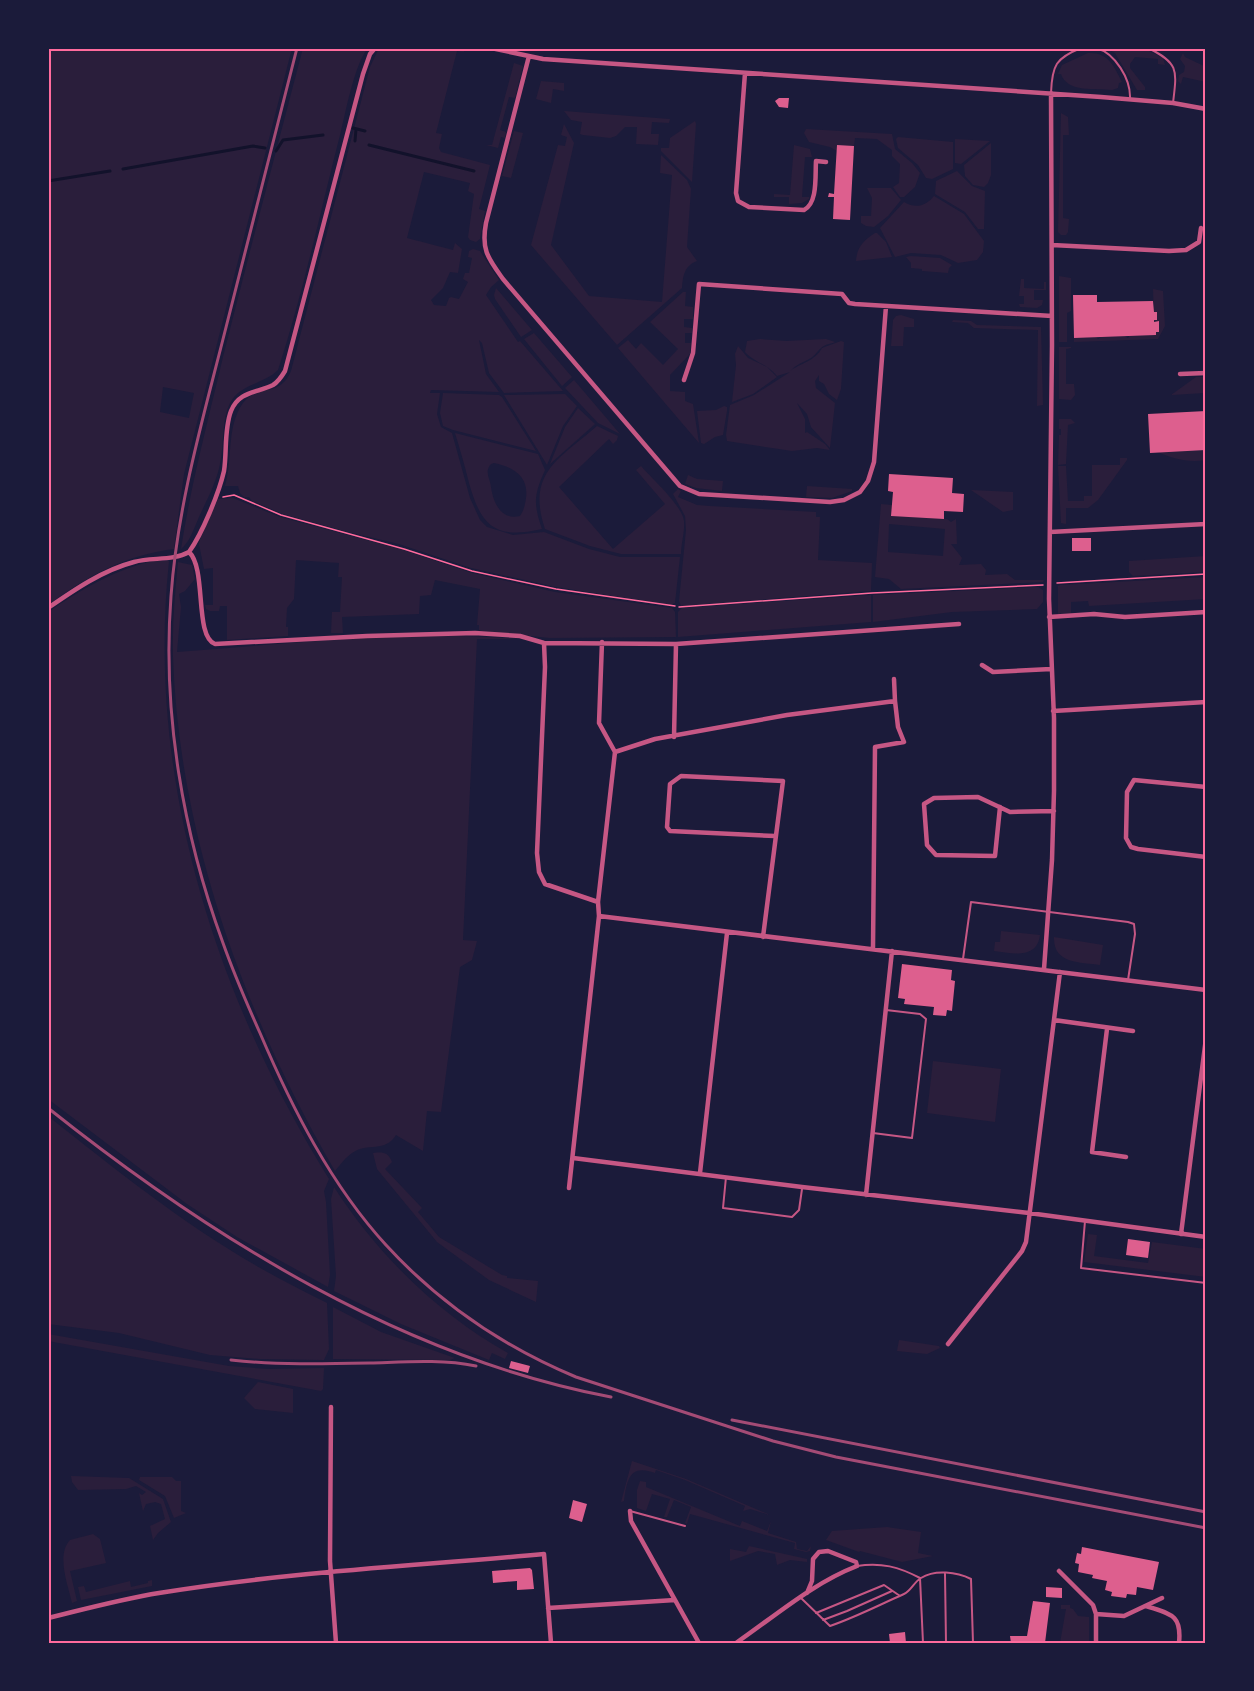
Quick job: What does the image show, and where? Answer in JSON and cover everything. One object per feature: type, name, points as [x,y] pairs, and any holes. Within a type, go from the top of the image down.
[{"type":"street","points":[[48,608],[77,588],[124,565],[152,558],[182,556],[189,552],[216,495],[224,472],[231,410],[247,394],[279,380],[285,371],[363,74],[370,54],[375,48]]},
{"type":"street","points":[[491,48],[543,59],[1051,93],[1173,103],[1206,109]]},
{"type":"street","points":[[529,56],[486,223],[484,248],[503,279],[680,486],[699,494],[815,502],[844,500],[860,492],[868,481],[874,462],[886,306]]},
{"type":"street","points":[[745,73],[736,193],[738,201],[749,207],[804,210],[811,205],[813,199],[816,161],[826,162]]},
{"type":"street","points":[[1044,969],[1054,811],[1049,616],[1052,316],[1051,93]]},
{"type":"street","points":[[1052,245],[1150,251],[1186,250],[1199,242],[1201,228]]},
{"type":"street","points":[[684,380],[693,353],[699,284],[842,294],[849,303],[1052,316]]},
{"type":"street","points":[[1180,374],[1206,373]]},
{"type":"street","points":[[1050,532],[1206,524]]},
{"type":"street","points":[[189,552],[197,564],[207,637],[215,644],[475,633],[520,636],[544,643],[676,644],[959,624]]},
{"type":"street","points":[[1049,616],[1094,614],[1125,618],[1206,612]]},
{"type":"street","points":[[569,1188],[615,752],[598,723],[602,642]]},
{"type":"street","points":[[544,643],[537,853],[539,872],[545,884],[598,902]]},
{"type":"street","points":[[674,737],[676,644]]},
{"type":"street","points":[[982,665],[993,672],[1051,669]]},
{"type":"street","points":[[873,948],[875,747],[904,742],[898,727],[894,680]]},
{"type":"street","points":[[615,752],[655,739],[787,714],[895,701]]},
{"type":"street","points":[[1053,711],[1206,702]]},
{"type":"street","points":[[763,937],[783,781],[681,776],[670,784],[666,827],[670,831],[775,836]]},
{"type":"street","points":[[1206,787],[1134,780],[1127,792],[1126,832],[1128,844],[1131,847],[1206,857]]},
{"type":"street","points":[[1000,807],[995,856],[936,855],[927,845],[924,804],[934,798],[978,797],[1000,807],[1010,812],[1054,811]]},
{"type":"street","points":[[599,916],[1206,990]]},
{"type":"street","points":[[700,1173],[727,933]]},
{"type":"street","points":[[866,1195],[892,951]]},
{"type":"street","points":[[948,1344],[1022,1251],[1028,1233],[1060,972]]},
{"type":"street","points":[[1054,1020],[1133,1031]]},
{"type":"street","points":[[1107,1029],[1092,1152],[1126,1157]]},
{"type":"street","points":[[1181,1234],[1206,1038]]},
{"type":"street","points":[[573,1158],[1029,1213],[1206,1237]]},
{"type":"street","points":[[331,1407],[330,1572],[336,1643]]},
{"type":"street","points":[[630,1511],[632,1521],[699,1643]]},
{"type":"street","points":[[736,1643],[831,1577],[857,1566],[855,1561],[828,1551],[819,1552],[813,1559],[812,1581],[807,1593]]},
{"type":"street","points":[[48,1618],[162,1592],[330,1572],[544,1554],[551,1643]]},
{"type":"street","points":[[1059,1571],[1092,1605],[1096,1614],[1096,1643]]},
{"type":"street","points":[[1096,1614],[1124,1616],[1162,1598]]},
{"type":"street","points":[[548,1608],[675,1600]]},
{"type":"street","points":[[1146,1606],[1176,1618],[1180,1628],[1179,1643]]},
{"type":"lane","points":[[1051,93],[1053,71],[1057,62],[1081,48]]},
{"type":"lane","points":[[1096,48],[1107,52],[1114,59],[1129,86],[1130,99]]},
{"type":"lane","points":[[1148,48],[1172,63],[1175,87],[1173,103]]},
{"type":"lane","points":[[963,959],[971,902],[1134,924],[1136,934],[1128,980]]},
{"type":"lane","points":[[873,1133],[912,1138],[926,1019],[920,1014],[886,1011]]},
{"type":"lane","points":[[726,1177],[723,1208],[792,1217],[799,1210],[802,1187]]},
{"type":"lane","points":[[1085,1221],[1081,1268],[1206,1284]]},
{"type":"lane","points":[[630,1511],[685,1526]]},
{"type":"lane","points":[[857,1566],[888,1565],[901,1568],[920,1578]]},
{"type":"lane","points":[[801,1598],[830,1626],[907,1594],[920,1578],[935,1573],[963,1575],[971,1579],[973,1643]]},
{"type":"lane","points":[[945,1573],[946,1643]]},
{"type":"lane","points":[[920,1578],[923,1643]]},
{"type":"lane","points":[[816,1613],[884,1585],[900,1596]]},
{"type":"lane","points":[[823,1620],[892,1591]]},
{"type":"path","points":[[216,495],[221,497],[234,495],[282,515],[404,549],[472,571],[556,589],[675,606]]},
{"type":"path","points":[[680,607],[872,593],[1206,574]]},
{"type":"shaded area","points":[[48,48],[292,48],[184,474],[174,549],[139,556],[108,568],[48,605]],"holes":[[[163,387],[194,393],[189,418],[160,412]]]},
{"type":"shaded area","points":[[303,48],[368,48],[351,89],[303,282],[278,370],[240,392],[230,403],[226,416],[220,466],[215,481],[192,534],[181,549],[223,357]]},
{"type":"shaded area","points":[[379,48],[463,48],[464,52],[457,51],[436,133],[442,134],[439,148],[441,152],[490,165],[479,209],[485,211],[480,239],[476,242],[468,237],[474,194],[468,191],[470,183],[424,172],[407,238],[453,250],[455,243],[462,249],[458,273],[450,272],[443,288],[431,300],[434,305],[446,306],[451,297],[459,299],[468,282],[463,279],[465,273],[469,273],[472,258],[468,257],[469,251],[473,249],[480,251],[499,280],[486,295],[518,342],[520,341],[563,391],[504,393],[489,373],[482,343],[479,340],[486,374],[499,392],[431,390],[430,393],[440,393],[437,414],[441,427],[452,433],[470,498],[480,520],[487,527],[513,535],[544,532],[589,549],[620,557],[680,557],[675,603],[671,605],[556,587],[471,568],[399,544],[283,514],[252,501],[249,497],[244,497],[238,486],[225,486],[234,422],[243,403],[256,393],[281,385],[291,371],[370,67]]},
{"type":"shaded area","points":[[1107,48],[1143,48],[1163,58],[1165,65],[1158,64],[1158,59],[1135,57],[1130,68],[1145,87],[1145,90],[1137,90],[1115,53]]},
{"type":"shaded area","points":[[1088,53],[1101,55],[1110,61],[1122,82],[1119,83],[1118,88],[1112,90],[1076,87],[1058,74],[1062,65]]},
{"type":"shaded area","points":[[1183,53],[1185,57],[1206,67],[1206,82],[1183,77],[1181,84],[1178,81],[1179,75],[1184,72],[1185,66],[1180,59]]},
{"type":"shaded area","points":[[514,63],[523,66],[515,98],[509,97],[500,130],[506,132],[505,138],[501,137],[498,148],[486,145],[492,145]]},
{"type":"shaded area","points":[[541,81],[564,83],[564,91],[553,89],[551,103],[536,99]]},
{"type":"shaded area","points":[[564,111],[670,119],[669,123],[652,122],[651,134],[659,134],[658,145],[636,144],[637,127],[625,127],[616,136],[610,138],[583,135],[580,134],[582,122],[571,120]]},
{"type":"shaded area","points":[[1061,113],[1068,117],[1069,135],[1063,135],[1063,218],[1069,219],[1066,235],[1058,232]]},
{"type":"shaded area","points":[[695,121],[692,182],[661,151],[661,148],[669,148],[670,138]]},
{"type":"shaded area","points":[[564,124],[574,143],[551,245],[589,296],[662,302],[672,175],[660,173],[661,155],[687,180],[691,189],[687,247],[697,261],[687,269],[682,288],[617,345],[531,245],[558,145],[565,146],[567,137],[561,135]]},
{"type":"shaded area","points":[[806,129],[892,134],[895,149],[920,173],[915,187],[904,197],[900,197],[893,187],[899,183],[900,164],[892,156],[892,150],[877,139],[855,138],[854,146],[837,145],[837,151],[809,142],[804,133]]},
{"type":"shaded area","points":[[514,131],[523,133],[511,178],[502,176]]},
{"type":"shaded area","points":[[898,137],[953,142],[953,169],[932,179],[926,178],[918,165],[898,148],[896,139]]},
{"type":"shaded area","points":[[955,139],[990,141],[961,164],[955,163]]},
{"type":"shaded area","points":[[991,143],[991,175],[988,183],[984,187],[973,185],[965,176],[964,165]]},
{"type":"shaded area","points":[[794,145],[810,149],[812,157],[805,157],[802,197],[809,197],[809,199],[802,203],[789,204],[789,197],[774,197],[774,194],[790,195]]},
{"type":"shaded area","points":[[957,171],[972,186],[985,191],[984,229],[978,229],[965,212],[935,194],[936,181]]},
{"type":"shaded area","points":[[867,188],[891,188],[901,200],[888,216],[874,227],[861,223],[861,216],[871,216],[872,198]]},
{"type":"shaded area","points":[[934,196],[964,214],[984,241],[983,252],[977,260],[958,263],[941,255],[911,253],[895,257],[880,228],[904,202],[920,205],[928,202]]},
{"type":"shaded area","points":[[875,233],[886,242],[892,257],[856,261],[861,245]]},
{"type":"shaded area","points":[[906,257],[940,258],[952,265],[948,273],[922,271],[922,269],[911,268],[911,263]]},
{"type":"shaded area","points":[[1059,276],[1071,278],[1071,311],[1067,313],[1067,342],[1059,342]]},
{"type":"shaded area","points":[[1021,279],[1024,279],[1024,288],[1044,289],[1044,282],[1046,282],[1046,290],[1034,290],[1034,300],[1043,300],[1042,305],[1037,308],[1020,307],[1019,304],[1024,304],[1024,296],[1019,296]]},
{"type":"shaded area","points":[[496,288],[532,330],[521,337],[495,299]]},
{"type":"shaded area","points":[[1153,289],[1163,291],[1165,326],[1158,339],[1074,342],[1074,338],[1096,337],[1098,339],[1125,336],[1128,338],[1129,336],[1156,335],[1156,332],[1159,332],[1159,322],[1154,322]]},
{"type":"shaded area","points":[[683,292],[686,292],[685,306],[693,307],[693,319],[684,319],[684,327],[692,328],[692,333],[685,333],[685,343],[691,343],[690,354],[670,375],[670,391],[685,392],[685,401],[693,404],[699,443],[618,348],[628,340],[636,349],[641,343],[663,365],[678,349],[650,322]]},
{"type":"shaded area","points":[[901,315],[914,319],[914,327],[904,327],[903,346],[891,346],[893,320],[896,316]]},
{"type":"shaded area","points":[[953,320],[971,321],[977,325],[1041,327],[1043,405],[1037,406],[1038,330],[974,328],[968,323],[952,322]]},
{"type":"shaded area","points":[[534,333],[572,377],[562,386],[524,339]]},
{"type":"shaded area","points":[[826,339],[835,342],[822,348],[844,342],[841,389],[837,400],[819,381],[819,375],[815,381],[816,388],[835,403],[830,448],[811,427],[807,414],[797,403],[805,419],[805,433],[807,432],[825,444],[830,450],[817,448],[792,451],[727,441],[730,405],[754,395],[790,372],[777,376],[753,359],[745,352],[747,341]],"holes":[[[822,348],[812,359],[790,371],[813,357]]]},
{"type":"shaded area","points":[[738,346],[748,358],[767,367],[777,377],[753,394],[732,402],[735,354]]},
{"type":"shaded area","points":[[1059,347],[1071,347],[1066,349],[1066,384],[1074,384],[1075,395],[1071,400],[1059,399]]},
{"type":"shaded area","points":[[1196,377],[1204,377],[1205,393],[1171,395]]},
{"type":"shaded area","points":[[574,380],[620,434],[598,423],[565,388]]},
{"type":"shaded area","points":[[443,393],[499,395],[536,451],[443,426],[440,413]]},
{"type":"shaded area","points":[[565,394],[577,406],[563,426],[547,465],[504,395]]},
{"type":"shaded area","points":[[727,407],[727,411],[723,435],[704,444],[701,443],[697,411],[716,410]]},
{"type":"shaded area","points":[[578,408],[595,424],[550,464],[565,427]]},
{"type":"shaded area","points":[[1059,419],[1071,419],[1075,423],[1068,425],[1066,464],[1058,465],[1059,435],[1061,435]]},
{"type":"shaded area","points":[[597,426],[618,436],[617,440],[613,444],[609,439],[559,487],[613,549],[665,504],[636,470],[641,466],[678,507],[682,515],[684,525],[681,554],[621,554],[590,546],[545,529],[540,510],[543,481],[559,458]]},
{"type":"shaded area","points":[[455,433],[538,454],[545,470],[536,499],[542,529],[526,532],[501,531],[485,519],[474,498]],"holes":[[[491,464],[513,470],[525,484],[526,501],[520,516],[513,517],[503,513],[494,499],[488,470]]]},
{"type":"shaded area","points":[[1206,450],[1206,460],[1199,461],[1181,460],[1158,452]]},
{"type":"shaded area","points":[[1120,458],[1127,458],[1127,460],[1098,500],[1088,508],[1066,508],[1066,524],[1061,523],[1058,466],[1066,466],[1068,501],[1084,501],[1084,496],[1092,496],[1092,465],[1120,465]]},
{"type":"shaded area","points":[[688,475],[697,479],[723,481],[722,491],[696,488],[685,484]]},
{"type":"shaded area","points":[[807,486],[852,489],[852,491],[832,498],[806,497]]},
{"type":"shaded area","points":[[678,489],[681,491],[678,497],[697,505],[816,512],[816,517],[820,517],[818,560],[872,563],[871,591],[681,606],[679,601],[686,530],[685,516],[673,494]]},
{"type":"shaded area","points":[[971,490],[1013,492],[1013,510],[1003,512]]},
{"type":"shaded area","points":[[233,498],[280,517],[400,549],[472,573],[555,592],[672,608],[675,612],[676,637],[550,638],[482,631],[477,625],[480,589],[435,580],[431,595],[420,596],[419,614],[342,617],[343,633],[331,633],[332,612],[340,612],[342,577],[338,577],[339,563],[296,560],[294,599],[287,608],[288,636],[227,640],[227,606],[220,606],[219,611],[206,609],[205,605],[213,605],[213,568],[204,569],[199,544],[218,499]]},
{"type":"shaded area","points":[[881,504],[892,505],[892,516],[947,519],[951,522],[956,519],[957,544],[951,544],[962,558],[959,565],[981,564],[986,570],[985,575],[1007,574],[1015,580],[1044,580],[1043,582],[901,589],[889,579],[875,577]],"holes":[[[889,524],[945,529],[943,556],[888,552]]]},
{"type":"shaded area","points":[[1206,556],[1206,572],[1133,576],[1129,572],[1129,561]]},
{"type":"shaded area","points":[[153,561],[169,561],[165,643],[168,724],[179,804],[198,883],[222,960],[253,1035],[288,1109],[329,1179],[324,1191],[330,1275],[328,1287],[237,1237],[187,1204],[48,1099],[48,612],[111,575]]},
{"type":"shaded area","points":[[178,562],[192,565],[195,579],[185,591],[179,594],[181,607],[177,652],[391,637],[476,636],[519,639],[477,639],[463,940],[477,941],[472,960],[460,967],[441,1112],[427,1111],[423,1151],[396,1135],[387,1144],[364,1148],[352,1153],[335,1171],[302,1112],[246,988],[222,923],[203,858],[188,791],[178,724],[173,657],[173,621]]},
{"type":"shaded area","points":[[1206,577],[1206,599],[1089,606],[1088,601],[1071,602],[1071,613],[1058,614],[1058,586],[1060,585]]},
{"type":"shaded area","points":[[1038,587],[1043,590],[1043,602],[1037,609],[952,612],[873,622],[873,595]]},
{"type":"shaded area","points":[[871,595],[871,622],[678,637],[678,612],[682,608]]},
{"type":"shaded area","points":[[1001,931],[1040,935],[1038,943],[1029,952],[994,951],[995,942],[1000,942]]},
{"type":"shaded area","points":[[1054,937],[1103,945],[1100,965],[1076,962],[1063,957],[1055,946]]},
{"type":"shaded area","points":[[933,1061],[1001,1069],[995,1122],[927,1113]]},
{"type":"shaded area","points":[[48,1116],[206,1235],[262,1269],[327,1303],[329,1349],[324,1360],[260,1359],[210,1355],[119,1333],[48,1324]]},
{"type":"shaded area","points":[[373,1153],[389,1156],[392,1162],[385,1169],[422,1208],[418,1212],[439,1237],[507,1278],[538,1281],[536,1302],[489,1280],[437,1242],[377,1169]]},
{"type":"shaded area","points":[[334,1187],[369,1236],[389,1259],[457,1320],[508,1353],[505,1359],[492,1353],[489,1360],[401,1324],[334,1291],[336,1276],[331,1199]]},
{"type":"shaded area","points":[[1088,1234],[1097,1235],[1094,1256],[1148,1263],[1152,1242],[1206,1249],[1206,1277],[1084,1262]]},
{"type":"shaded area","points":[[333,1307],[381,1332],[455,1358],[450,1360],[333,1359]]},
{"type":"shaded area","points":[[48,1334],[229,1366],[268,1369],[324,1368],[323,1389],[321,1391],[48,1341]]},
{"type":"shaded area","points":[[899,1340],[940,1348],[927,1354],[897,1351]]},
{"type":"shaded area","points":[[258,1382],[293,1389],[293,1413],[255,1409],[244,1398]]},
{"type":"shaded area","points":[[632,1461],[686,1479],[770,1515],[750,1509],[743,1511],[745,1506],[656,1470],[655,1473],[640,1470],[631,1475],[624,1501],[621,1502]]},
{"type":"shaded area","points":[[71,1476],[129,1478],[163,1499],[171,1522],[153,1540],[150,1526],[165,1519],[161,1504],[155,1502],[146,1504],[143,1511],[139,1493],[142,1495],[146,1492],[136,1486],[126,1489],[78,1490]]},
{"type":"shaded area","points":[[140,1477],[172,1477],[176,1481],[181,1481],[181,1511],[186,1513],[174,1518],[165,1496],[139,1480]]},
{"type":"shaded area","points":[[640,1481],[646,1482],[646,1487],[740,1526],[742,1521],[767,1531],[771,1521],[768,1533],[796,1542],[797,1549],[807,1551],[811,1546],[810,1551],[806,1552],[794,1549],[795,1543],[690,1514],[687,1524],[685,1523],[691,1507],[674,1500],[667,1517],[664,1517],[670,1499],[652,1494],[646,1511],[637,1508],[637,1490]]},
{"type":"shaded area","points":[[887,1527],[921,1532],[918,1553],[933,1556],[902,1562],[859,1552],[826,1540],[832,1531]]},
{"type":"shaded area","points":[[93,1534],[100,1539],[106,1563],[70,1571],[77,1601],[72,1603],[63,1562],[66,1546],[70,1540]]},
{"type":"shaded area","points":[[749,1546],[807,1559],[807,1562],[790,1560],[777,1565],[775,1554],[758,1551],[730,1561],[730,1549],[746,1552]]},
{"type":"shaded area","points":[[152,1580],[152,1586],[81,1600],[78,1587],[84,1586],[86,1592],[130,1581],[131,1587]]},
{"type":"shaded area","points":[[1061,1605],[1070,1605],[1078,1616],[1089,1617],[1089,1641],[1060,1643],[1066,1609],[1061,1609]]},
{"type":"building","points":[[779,98],[789,98],[788,108],[779,107],[775,101]]},
{"type":"building","points":[[837,145],[854,146],[850,220],[833,219],[834,197],[828,197],[829,193],[834,194]]},
{"type":"building","points":[[1073,295],[1097,295],[1097,302],[1153,301],[1154,312],[1157,312],[1157,320],[1154,322],[1159,321],[1159,332],[1156,332],[1156,335],[1074,338]]},
{"type":"building","points":[[1206,411],[1206,450],[1150,453],[1148,414]]},
{"type":"building","points":[[889,474],[953,478],[952,493],[964,494],[963,512],[944,511],[944,519],[891,516],[893,492],[888,491]]},
{"type":"building","points":[[1072,538],[1091,538],[1091,551],[1072,551]]},
{"type":"building","points":[[902,964],[952,970],[951,980],[955,981],[952,1011],[947,1010],[946,1016],[933,1015],[934,1007],[904,1004],[905,999],[898,998]]},
{"type":"building","points":[[1128,1239],[1150,1242],[1148,1258],[1126,1255]]},
{"type":"building","points":[[511,1361],[530,1366],[528,1373],[509,1368]]},
{"type":"building","points":[[573,1500],[587,1504],[582,1522],[569,1518]]},
{"type":"building","points":[[1082,1547],[1159,1562],[1153,1590],[1137,1587],[1136,1595],[1127,1594],[1126,1598],[1111,1596],[1112,1592],[1105,1590],[1107,1581],[1078,1572],[1079,1564],[1075,1563],[1077,1553],[1081,1554]]},
{"type":"building","points":[[530,1568],[534,1589],[517,1590],[517,1581],[493,1583],[492,1571]]},
{"type":"building","points":[[1046,1587],[1062,1588],[1062,1598],[1046,1597]]},
{"type":"building","points":[[1033,1601],[1050,1603],[1045,1643],[1011,1643],[1010,1636],[1027,1636]]},
{"type":"building","points":[[905,1632],[906,1643],[890,1643],[889,1634]]},
{"type":"waterway","points":[[353,128],[365,131]]},
{"type":"waterway","points":[[355,141],[356,129]]},
{"type":"waterway","points":[[276,151],[283,140],[323,135]]},
{"type":"waterway","points":[[369,145],[474,171]]},
{"type":"waterway","points":[[123,169],[253,146],[265,148]]},
{"type":"waterway","points":[[48,181],[110,171]]},
{"type":"railway","points":[[297,48],[190,470],[174,564],[169,640],[173,728],[179,772],[187,816],[209,902],[236,977],[272,1061],[314,1145],[366,1222],[406,1266],[428,1286],[474,1322],[498,1337],[523,1352],[576,1377],[773,1441],[836,1457],[1206,1528]]},
{"type":"railway","points":[[48,1108],[176,1203],[313,1287],[385,1323],[459,1354],[534,1379],[611,1397]]},
{"type":"railway","points":[[231,1360],[300,1364],[436,1362],[476,1366]]},
{"type":"railway","points":[[732,1420],[1206,1512]]}]
